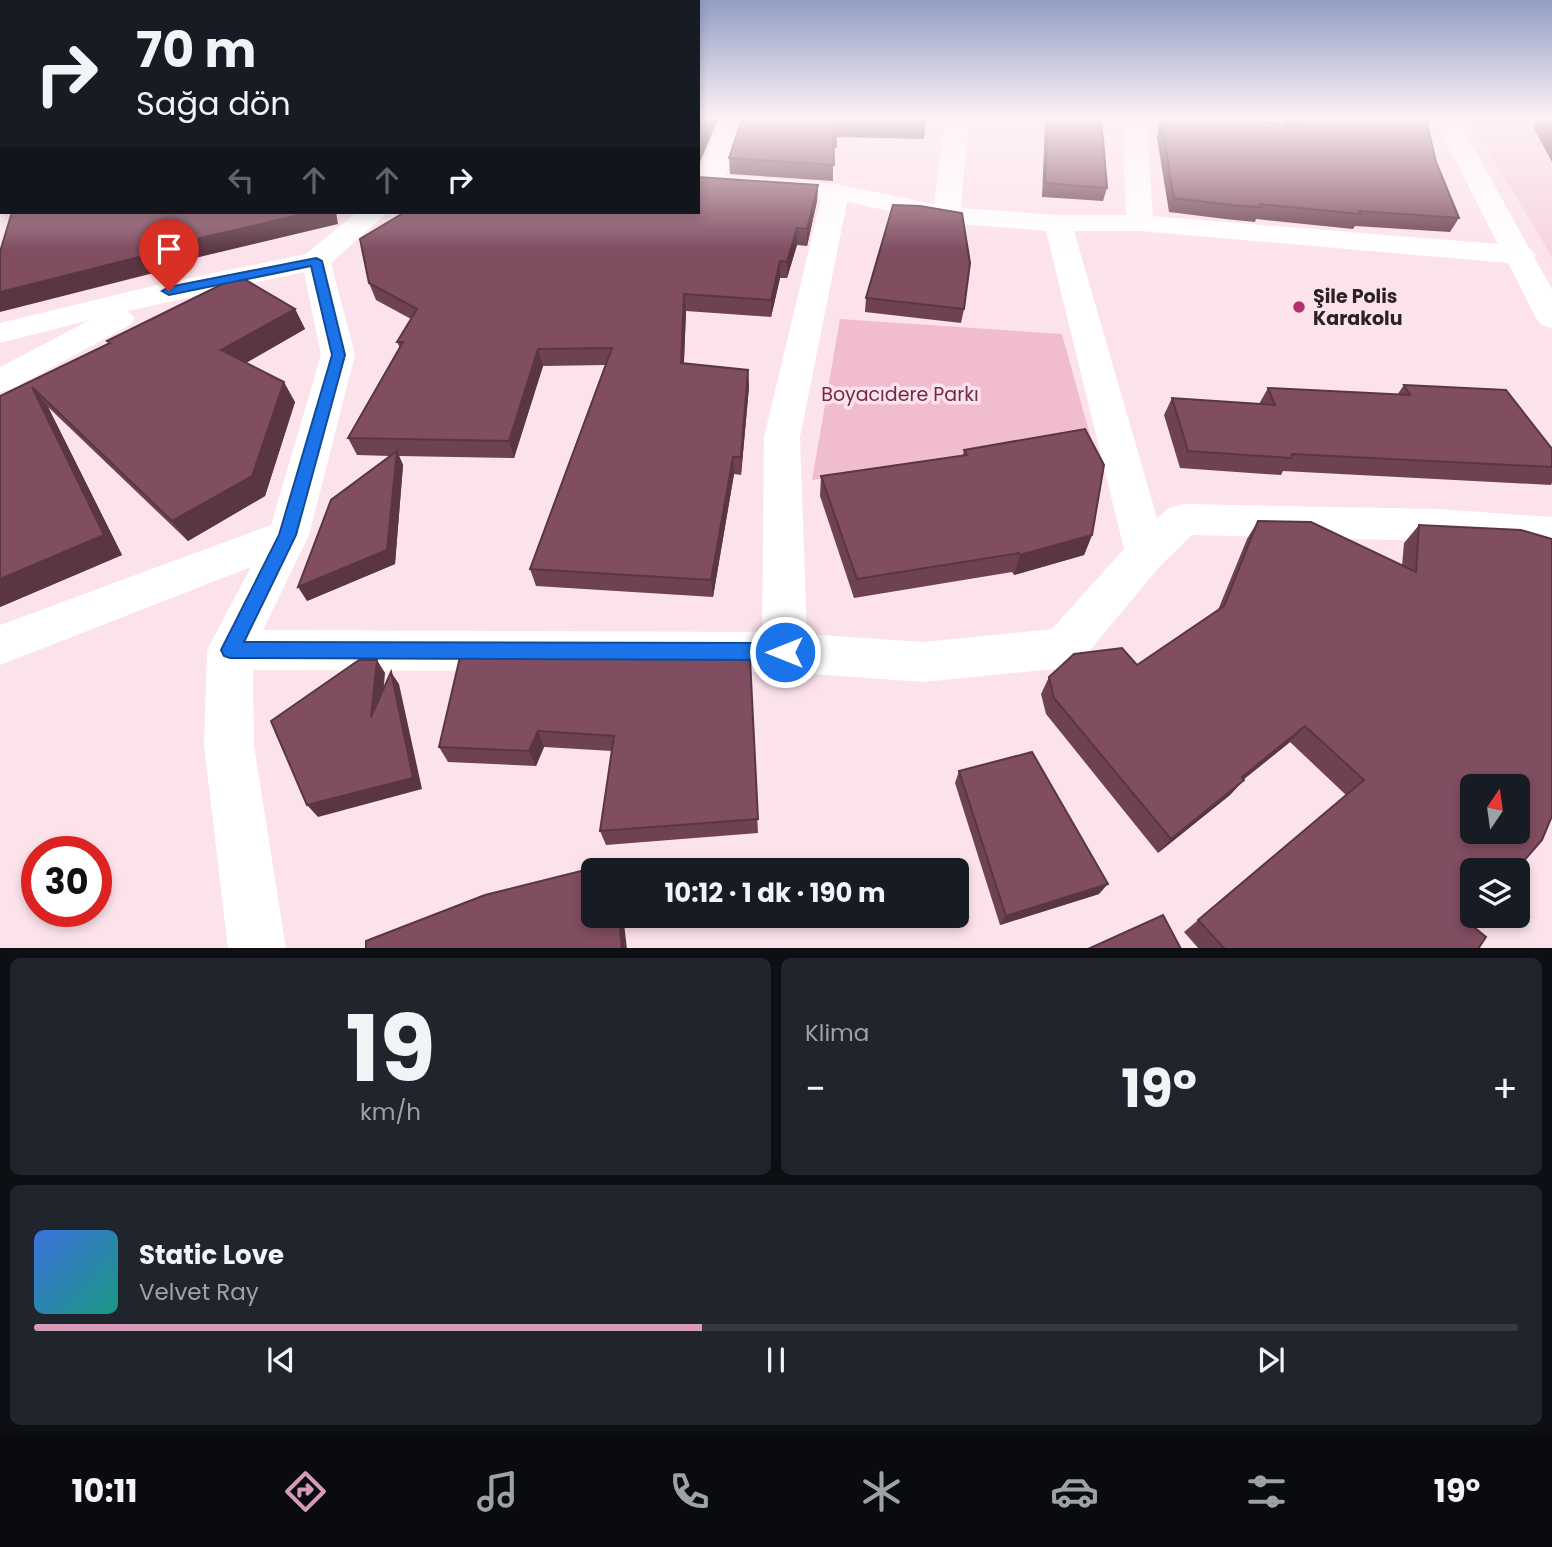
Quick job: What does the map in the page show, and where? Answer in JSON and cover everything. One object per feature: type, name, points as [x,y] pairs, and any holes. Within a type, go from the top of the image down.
[{"type":"street","points":[[713,163],[704,183],[836,192],[946,215],[1058,223],[1140,223],[1521,255]]},
{"type":"street","points":[[946,215],[952,163]]},
{"type":"street","points":[[1137,163],[1140,223]]},
{"type":"street","points":[[1470,163],[1552,318]]},
{"type":"street","points":[[785,652],[782,436],[836,192]]},
{"type":"street","points":[[0,333],[169,291],[316,261],[372,214]]},
{"type":"street","points":[[1058,223],[1146,553]]},
{"type":"street","points":[[257,948],[229,745],[230,650],[288,535],[338,355],[316,261]]},
{"type":"street","points":[[0,381],[169,291]]},
{"type":"street","points":[[230,650],[785,652],[923,662],[1064,648],[1146,553],[1183,519],[1439,525],[1552,533]]},
{"type":"street","points":[[0,645],[288,535]]},
{"type":"shaded area","points":[[1496,163],[1552,163],[1552,257]]},
{"type":"green space","name":"Boyacıdere Parkı","points":[[840,319],[1062,334],[1091,439],[812,480]]},
{"type":"building","points":[[1046,163],[1105,163],[1107,188],[1045,183]]},
{"type":"building","points":[[1168,163],[1437,163],[1459,218],[1359,211],[1361,214],[1260,204],[1262,207],[1231,205],[1174,198]]},
{"type":"building","points":[[700,177],[818,185],[807,229],[797,228],[787,262],[780,261],[771,300],[684,294],[681,363],[748,370],[741,457],[733,457],[711,580],[530,569],[612,348],[538,349],[509,441],[348,438],[403,342],[397,342],[417,309],[369,283],[360,239],[402,214],[700,214]]},
{"type":"building","points":[[893,205],[920,206],[962,213],[970,263],[964,309],[866,298]]},
{"type":"building","points":[[11,214],[303,214],[179,243],[183,246],[0,292],[0,252]]},
{"type":"building","points":[[239,276],[295,309],[221,350],[284,382],[252,476],[172,521],[32,387],[104,535],[0,579],[0,396]]},
{"type":"building","points":[[1404,385],[1506,390],[1552,449],[1552,467],[1292,454],[1291,458],[1188,451],[1172,398],[1275,405],[1268,388],[1410,395]]},
{"type":"building","points":[[1085,429],[1104,465],[1092,535],[1020,555],[1019,553],[857,579],[821,476],[967,455],[964,450]]},
{"type":"building","points":[[397,451],[387,550],[298,587],[331,500]]},
{"type":"building","points":[[1258,521],[1311,522],[1416,572],[1419,525],[1521,530],[1552,539],[1552,816],[1542,840],[1526,858],[1460,858],[1460,928],[1475,928],[1486,937],[1479,948],[1224,948],[1198,920],[1364,780],[1305,726],[1171,839],[1054,698],[1049,677],[1074,654],[1122,648],[1137,665],[1224,606]]},
{"type":"building","points":[[460,657],[750,658],[758,819],[600,831],[614,736],[538,731],[529,751],[439,747]]},
{"type":"building","points":[[359,660],[377,660],[371,717],[391,672],[413,778],[307,805],[271,721]]},
{"type":"building","points":[[1032,752],[1108,884],[1006,916],[959,771]]},
{"type":"building","points":[[581,871],[581,928],[620,928],[622,948],[366,948],[366,941],[485,895]]},
{"type":"building","points":[[1163,915],[1180,948],[1090,948]]},
{"type":"place","name":"Şile Polis Karakolu","points":[[1299,307]]},
{"type":"route","points":[[169,291],[316,261],[338,355],[288,535],[230,650],[785,652]]}]
